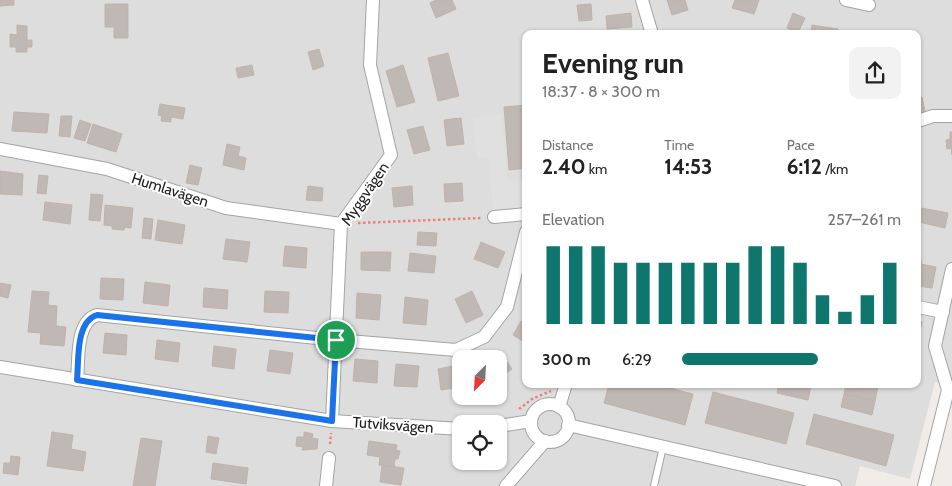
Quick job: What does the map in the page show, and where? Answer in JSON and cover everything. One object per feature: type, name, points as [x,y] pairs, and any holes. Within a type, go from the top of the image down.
[{"type":"street","name":"Myggvägen","points":[[332,421],[341,224],[391,155],[370,65],[373,0]]},
{"type":"street","points":[[642,0],[651,30]]},
{"type":"street","points":[[846,0],[869,5]]},
{"type":"street","points":[[921,120],[934,116],[952,116]]},
{"type":"street","name":"Humlavägen","points":[[0,149],[107,169],[226,208],[341,224]]},
{"type":"street","points":[[494,217],[522,214]]},
{"type":"street","points":[[77,380],[82,330],[89,319],[97,315],[336,340],[456,350],[484,337],[507,307],[522,248]]},
{"type":"street","points":[[924,486],[948,390],[935,346],[952,268]]},
{"type":"street","points":[[921,308],[943,312]]},
{"type":"street","name":"Tutviksvägen","points":[[0,367],[332,421],[452,428]]},
{"type":"street","points":[[559,407],[561,388]]},
{"type":"street","points":[[552,405],[559,407],[564,411],[568,425],[562,438],[555,441],[545,441],[535,435],[531,421],[538,409],[552,405]]},
{"type":"street","points":[[507,425],[531,421]]},
{"type":"street","points":[[568,425],[835,486]]},
{"type":"street","points":[[506,486],[545,441]]},
{"type":"street","points":[[326,486],[329,458]]},
{"type":"lane","points":[[654,486],[663,447]]},
{"type":"path","points":[[341,224],[494,217]]},
{"type":"path","points":[[518,410],[532,399],[557,388]]},
{"type":"path","points":[[329,458],[332,421]]},
{"type":"shaded area","points":[[0,0],[952,0],[952,386],[935,382],[910,479],[860,466],[855,486],[0,486]]},
{"type":"shaded area","points":[[501,114],[508,181],[522,180],[522,208],[493,210],[489,158],[477,158],[473,118]]},
{"type":"building","points":[[0,0],[14,0],[14,5],[0,6]]},
{"type":"building","points":[[436,0],[452,0],[456,9],[436,18],[430,3]]},
{"type":"building","points":[[667,0],[685,0],[688,10],[672,15]]},
{"type":"building","points":[[735,0],[759,0],[754,14],[732,8]]},
{"type":"building","points":[[105,4],[128,4],[128,38],[114,38],[114,27],[105,27]]},
{"type":"building","points":[[591,4],[592,20],[579,21],[577,5]]},
{"type":"building","points":[[631,13],[632,27],[607,29],[606,16]]},
{"type":"building","points":[[793,13],[805,18],[799,30],[787,28]]},
{"type":"building","points":[[17,25],[27,26],[27,40],[32,40],[32,47],[27,47],[27,52],[16,52],[16,47],[10,47],[10,34],[17,35]]},
{"type":"building","points":[[812,25],[838,29],[838,30],[811,30]]},
{"type":"building","points":[[319,49],[324,66],[313,70],[308,52]]},
{"type":"building","points":[[448,53],[459,96],[438,101],[428,58]]},
{"type":"building","points":[[252,65],[254,75],[238,78],[236,68]]},
{"type":"building","points":[[403,65],[415,102],[397,107],[386,71]]},
{"type":"building","points":[[921,97],[925,111],[921,112]]},
{"type":"building","points":[[160,104],[185,108],[183,119],[171,117],[171,122],[161,121],[162,116],[158,115]]},
{"type":"building","points":[[522,105],[522,168],[509,170],[504,107]]},
{"type":"building","points":[[14,112],[49,114],[47,133],[12,131]]},
{"type":"building","points":[[61,116],[72,116],[70,137],[59,136]]},
{"type":"building","points":[[461,118],[464,144],[447,146],[444,120]]},
{"type":"building","points":[[80,120],[91,124],[85,141],[74,138]]},
{"type":"building","points":[[93,124],[122,134],[116,152],[87,143]]},
{"type":"building","points":[[423,126],[430,150],[414,154],[407,130]]},
{"type":"building","points":[[950,132],[952,132],[952,155],[951,148],[947,149],[946,140],[950,139]]},
{"type":"building","points":[[227,144],[240,147],[238,156],[246,158],[244,170],[223,165]]},
{"type":"building","points":[[190,165],[202,168],[198,185],[186,183]]},
{"type":"building","points":[[0,171],[23,174],[22,195],[0,194]]},
{"type":"building","points":[[39,175],[48,176],[46,194],[37,193]]},
{"type":"building","points":[[462,183],[463,201],[445,202],[444,184]]},
{"type":"building","points":[[308,186],[323,188],[322,201],[306,200]]},
{"type":"building","points":[[412,186],[413,205],[394,207],[392,188]]},
{"type":"building","points":[[91,194],[103,195],[100,221],[89,220]]},
{"type":"building","points":[[45,202],[72,205],[70,224],[43,220]]},
{"type":"building","points":[[105,205],[133,208],[131,228],[125,227],[124,230],[112,229],[112,226],[104,225]]},
{"type":"building","points":[[922,208],[948,213],[945,228],[921,222]]},
{"type":"building","points":[[144,218],[153,219],[151,239],[142,238]]},
{"type":"building","points":[[158,220],[185,225],[182,244],[155,240]]},
{"type":"building","points":[[418,232],[437,233],[436,246],[417,245]]},
{"type":"building","points":[[226,239],[250,242],[247,262],[223,259]]},
{"type":"building","points":[[481,242],[505,252],[498,268],[474,259]]},
{"type":"building","points":[[285,246],[307,248],[306,268],[283,266]]},
{"type":"building","points":[[361,252],[391,252],[390,271],[361,270]]},
{"type":"building","points":[[410,253],[436,256],[434,273],[408,271]]},
{"type":"building","points":[[921,264],[936,267],[932,288],[921,286]]},
{"type":"building","points":[[101,278],[124,279],[123,300],[100,299]]},
{"type":"building","points":[[145,282],[170,285],[168,306],[143,303]]},
{"type":"building","points":[[0,283],[11,285],[8,298],[0,296]]},
{"type":"building","points":[[204,288],[228,290],[227,309],[203,307]]},
{"type":"building","points":[[32,291],[49,292],[48,305],[57,306],[56,326],[66,327],[64,346],[40,344],[41,333],[28,332]]},
{"type":"building","points":[[265,291],[289,292],[288,313],[264,312]]},
{"type":"building","points":[[472,291],[483,315],[466,323],[455,299]]},
{"type":"building","points":[[357,293],[381,295],[379,320],[356,318]]},
{"type":"building","points":[[405,297],[428,300],[426,325],[403,323]]},
{"type":"building","points":[[521,321],[522,322],[522,341],[513,335]]},
{"type":"building","points":[[105,333],[127,335],[126,355],[103,353]]},
{"type":"building","points":[[157,340],[180,343],[178,362],[155,359]]},
{"type":"building","points":[[214,346],[236,349],[234,369],[212,366]]},
{"type":"building","points":[[270,350],[293,353],[290,374],[267,371]]},
{"type":"building","points":[[355,359],[378,361],[377,383],[353,381]]},
{"type":"building","points":[[508,363],[512,369],[508,372]]},
{"type":"building","points":[[396,364],[419,366],[417,387],[394,386]]},
{"type":"building","points":[[452,366],[452,388],[441,390],[438,369]]},
{"type":"building","points":[[608,388],[670,388],[693,394],[685,425],[604,403]]},
{"type":"building","points":[[778,388],[811,388],[808,400],[777,393]]},
{"type":"building","points":[[845,388],[878,388],[875,401],[844,394]]},
{"type":"building","points":[[713,392],[794,413],[786,444],[705,423]]},
{"type":"building","points":[[844,394],[875,401],[872,415],[841,407]]},
{"type":"building","points":[[814,414],[894,435],[886,466],[806,444]]},
{"type":"building","points":[[52,432],[73,435],[71,449],[86,452],[83,471],[47,466]]},
{"type":"building","points":[[304,432],[313,434],[312,438],[318,439],[317,449],[302,450],[303,447],[296,446],[297,437],[304,437]]},
{"type":"building","points":[[208,436],[219,438],[216,454],[206,452]]},
{"type":"building","points":[[141,438],[162,441],[155,486],[133,486]]},
{"type":"building","points":[[369,441],[397,445],[396,450],[400,451],[398,459],[395,459],[394,467],[379,465],[380,457],[367,455]]},
{"type":"building","points":[[11,456],[20,457],[18,475],[3,473],[4,463],[10,463]]},
{"type":"building","points":[[213,463],[248,468],[246,484],[211,479]]},
{"type":"building","points":[[382,465],[404,468],[401,485],[380,482]]},
{"type":"route","points":[[97,315],[336,340],[332,421],[77,380],[82,330],[89,319],[97,315]]}]
